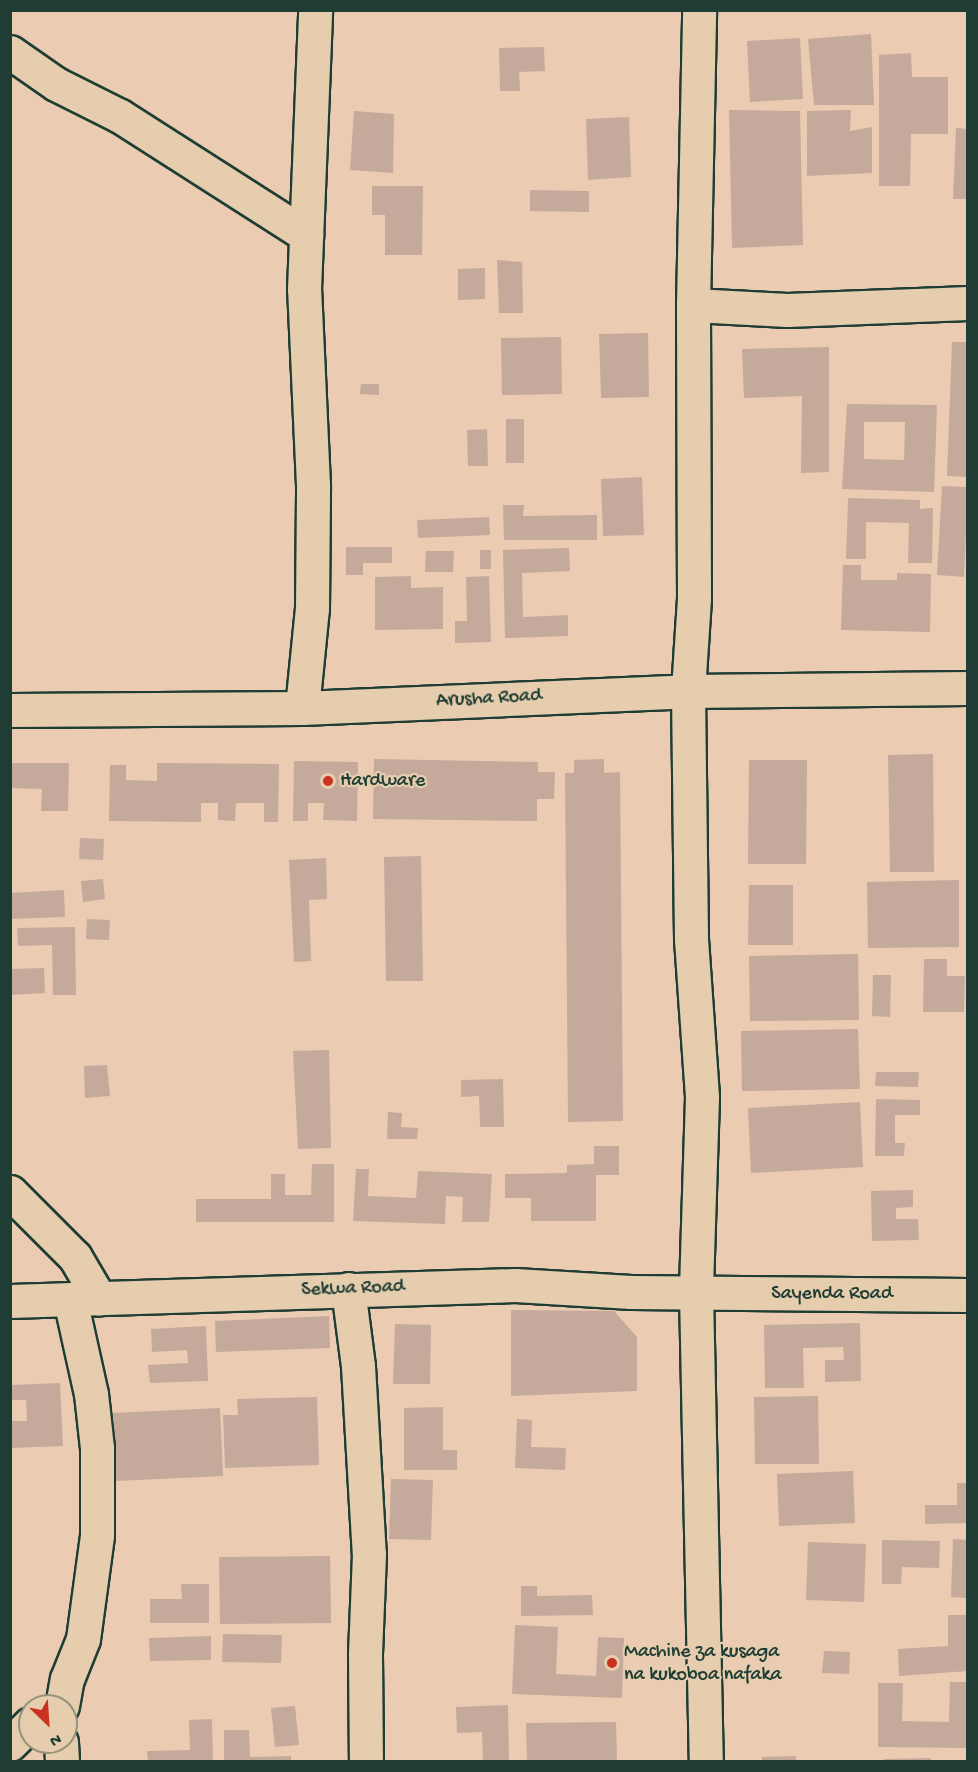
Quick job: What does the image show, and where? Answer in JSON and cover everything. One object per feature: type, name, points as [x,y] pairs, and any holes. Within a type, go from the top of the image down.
[{"type":"street","points":[[302,708],[312,608],[313,485],[304,289],[315,10]]},
{"type":"street","points":[[699,10],[693,305],[694,598],[688,691],[691,939],[702,1097],[696,1293],[706,1761]]},
{"type":"street","points":[[10,52],[56,84],[120,116],[306,235]]},
{"type":"street","points":[[693,305],[787,310],[968,303]]},
{"type":"street","name":"Arusha Road","points":[[10,710],[302,708],[688,691],[968,688]]},
{"type":"street","points":[[10,1192],[75,1257],[85,1298],[97,1448],[97,1535],[83,1639],[65,1693]]},
{"type":"street","name":"Sekwa Road","points":[[10,1301],[515,1285],[631,1292],[696,1293]]},
{"type":"street","points":[[348,1289],[358,1366],[369,1554],[365,1654],[366,1761]]},
{"type":"street","name":"Sayenda Road","points":[[696,1293],[968,1295]]},
{"type":"building","points":[[871,34],[874,105],[814,105],[808,39]]},
{"type":"building","points":[[800,38],[803,99],[750,102],[747,41]]},
{"type":"building","points":[[544,47],[545,71],[519,72],[520,91],[500,91],[499,48]]},
{"type":"building","points":[[911,53],[912,77],[948,77],[948,134],[911,134],[910,186],[879,186],[879,55]]},
{"type":"building","points":[[729,110],[800,111],[803,245],[732,248]]},
{"type":"building","points":[[851,110],[850,131],[872,127],[872,173],[807,176],[807,111]]},
{"type":"building","points":[[354,111],[394,114],[393,173],[350,170]]},
{"type":"building","points":[[629,117],[631,177],[588,180],[586,119]]},
{"type":"building","points":[[956,128],[968,129],[968,199],[953,199]]},
{"type":"building","points":[[372,186],[423,186],[422,255],[385,255],[385,215],[372,215]]},
{"type":"building","points":[[530,190],[589,191],[589,212],[530,211]]},
{"type":"building","points":[[497,260],[522,262],[523,313],[499,313]]},
{"type":"building","points":[[485,268],[485,299],[458,300],[458,269]]},
{"type":"building","points":[[648,333],[649,397],[601,398],[599,334]]},
{"type":"building","points":[[561,337],[562,394],[502,395],[501,338]]},
{"type":"building","points":[[952,342],[968,342],[968,477],[947,476]]},
{"type":"building","points":[[829,347],[829,472],[801,473],[802,396],[744,398],[742,349]]},
{"type":"building","points":[[361,384],[379,384],[379,395],[360,394]]},
{"type":"building","points":[[847,404],[937,405],[934,492],[842,489]],"holes":[[[864,422],[905,422],[904,460],[864,459]]]},
{"type":"building","points":[[506,419],[524,419],[524,463],[506,463]]},
{"type":"building","points":[[487,429],[488,466],[468,466],[467,430]]},
{"type":"building","points":[[642,477],[644,535],[603,536],[601,479]]},
{"type":"building","points":[[942,486],[968,487],[964,577],[937,575]]},
{"type":"building","points":[[848,498],[920,500],[920,509],[933,508],[932,563],[908,563],[909,523],[866,522],[866,559],[846,559]]},
{"type":"building","points":[[503,505],[524,505],[523,516],[597,515],[597,540],[504,540]]},
{"type":"building","points":[[489,517],[490,535],[418,538],[417,520]]},
{"type":"building","points":[[346,547],[392,547],[392,563],[363,563],[363,575],[346,575]]},
{"type":"building","points":[[569,548],[570,571],[522,573],[523,617],[568,615],[568,636],[505,638],[503,550]]},
{"type":"building","points":[[480,550],[491,550],[491,569],[480,569]]},
{"type":"building","points":[[426,551],[454,551],[453,572],[425,572]]},
{"type":"building","points":[[843,565],[861,565],[861,580],[897,580],[897,573],[931,574],[930,632],[841,630]]},
{"type":"building","points":[[411,576],[411,588],[443,587],[443,629],[375,630],[375,577]]},
{"type":"building","points":[[489,576],[491,642],[455,643],[455,621],[467,621],[466,577]]},
{"type":"building","points":[[933,754],[934,872],[890,872],[888,755]]},
{"type":"building","points":[[374,759],[538,762],[538,772],[555,772],[554,799],[537,799],[537,821],[373,819]]},
{"type":"building","points":[[604,759],[604,773],[620,772],[623,1121],[568,1122],[565,773],[574,773],[574,760]]},
{"type":"building","points":[[749,760],[807,760],[806,864],[748,864]]},
{"type":"building","points":[[294,761],[358,762],[357,821],[323,820],[324,803],[308,803],[308,821],[293,821]]},
{"type":"building","points":[[10,763],[69,763],[68,811],[41,811],[42,789],[10,788]]},
{"type":"building","points":[[157,763],[279,764],[278,822],[264,822],[264,803],[236,803],[235,821],[218,820],[218,803],[201,803],[201,822],[109,821],[110,765],[126,765],[126,780],[157,781]]},
{"type":"building","points":[[80,838],[104,839],[103,860],[79,859]]},
{"type":"building","points":[[421,856],[423,981],[386,981],[384,857]]},
{"type":"building","points":[[326,858],[327,899],[309,900],[311,961],[294,962],[289,860]]},
{"type":"building","points":[[103,879],[105,899],[83,902],[81,881]]},
{"type":"building","points":[[959,880],[959,947],[868,948],[867,882]]},
{"type":"building","points":[[749,885],[793,885],[793,945],[748,945]]},
{"type":"building","points":[[64,890],[65,917],[10,919],[10,893]]},
{"type":"building","points":[[87,919],[110,920],[109,940],[86,939]]},
{"type":"building","points":[[75,927],[76,995],[53,995],[52,945],[18,946],[17,928]]},
{"type":"building","points":[[858,954],[859,1020],[750,1021],[749,956]]},
{"type":"building","points":[[924,959],[947,959],[947,976],[965,976],[964,1012],[923,1012]]},
{"type":"building","points":[[44,968],[45,993],[10,995],[10,969]]},
{"type":"building","points":[[873,975],[891,975],[890,1017],[872,1016]]},
{"type":"building","points":[[858,1029],[860,1089],[742,1091],[741,1031]]},
{"type":"building","points":[[329,1050],[331,1148],[298,1149],[293,1051]]},
{"type":"building","points":[[107,1065],[110,1096],[85,1098],[84,1066]]},
{"type":"building","points":[[876,1072],[919,1072],[918,1087],[875,1086]]},
{"type":"building","points":[[503,1079],[504,1127],[480,1127],[479,1096],[461,1097],[461,1080]]},
{"type":"building","points":[[876,1099],[920,1100],[920,1115],[895,1115],[895,1143],[905,1143],[904,1156],[875,1156]]},
{"type":"building","points":[[860,1102],[863,1167],[751,1173],[748,1108]]},
{"type":"building","points":[[388,1112],[402,1113],[401,1127],[418,1128],[417,1139],[387,1139]]},
{"type":"building","points":[[594,1146],[619,1146],[619,1175],[596,1175],[596,1221],[531,1221],[531,1198],[505,1198],[505,1174],[567,1173],[567,1165],[594,1164]]},
{"type":"building","points":[[312,1164],[334,1164],[334,1222],[196,1222],[196,1199],[271,1199],[271,1174],[285,1174],[285,1195],[311,1195]]},
{"type":"building","points":[[356,1169],[369,1169],[368,1196],[416,1198],[418,1171],[492,1174],[489,1222],[462,1222],[463,1197],[446,1196],[445,1224],[353,1221]]},
{"type":"building","points":[[913,1190],[913,1207],[896,1208],[896,1219],[918,1219],[919,1240],[872,1241],[871,1191]]},
{"type":"building","points":[[511,1310],[614,1311],[637,1337],[637,1391],[511,1396]]},
{"type":"building","points":[[329,1316],[330,1348],[216,1352],[215,1321]]},
{"type":"building","points":[[860,1323],[861,1381],[825,1382],[825,1360],[844,1360],[843,1347],[803,1348],[804,1388],[765,1388],[764,1325]]},
{"type":"building","points":[[395,1324],[431,1325],[430,1384],[393,1384]]},
{"type":"building","points":[[206,1326],[208,1381],[150,1383],[148,1365],[188,1363],[187,1350],[152,1352],[151,1329]]},
{"type":"building","points":[[60,1383],[63,1446],[10,1448],[10,1421],[27,1421],[26,1400],[10,1400],[10,1385]]},
{"type":"building","points":[[818,1396],[819,1464],[755,1464],[754,1397]]},
{"type":"building","points":[[317,1397],[319,1465],[225,1468],[223,1415],[238,1415],[237,1399]]},
{"type":"building","points":[[443,1407],[443,1450],[457,1450],[457,1470],[404,1470],[404,1408]]},
{"type":"building","points":[[220,1408],[223,1476],[116,1481],[113,1413]]},
{"type":"building","points":[[517,1419],[532,1420],[531,1447],[566,1448],[565,1470],[515,1468]]},
{"type":"building","points":[[853,1471],[855,1523],[779,1526],[777,1474]]},
{"type":"building","points":[[391,1479],[433,1480],[431,1540],[389,1539]]},
{"type":"building","points":[[957,1483],[968,1483],[968,1523],[925,1524],[925,1505],[957,1505]]},
{"type":"building","points":[[953,1539],[968,1540],[968,1598],[951,1597]]},
{"type":"building","points":[[882,1540],[940,1541],[939,1568],[902,1567],[901,1584],[882,1584]]},
{"type":"building","points":[[808,1542],[866,1544],[864,1602],[806,1600]]},
{"type":"building","points":[[330,1556],[331,1623],[220,1624],[219,1557]]},
{"type":"building","points":[[181,1584],[209,1584],[209,1623],[150,1623],[150,1599],[182,1599]]},
{"type":"building","points":[[521,1586],[537,1586],[537,1596],[592,1595],[593,1615],[521,1616]]},
{"type":"building","points":[[948,1615],[968,1615],[968,1671],[899,1676],[898,1649],[948,1646]]},
{"type":"building","points":[[515,1625],[558,1627],[556,1674],[596,1676],[598,1637],[624,1638],[622,1698],[512,1694]]},
{"type":"building","points":[[223,1634],[282,1635],[281,1663],[222,1662]]},
{"type":"building","points":[[211,1636],[211,1660],[150,1661],[149,1638]]},
{"type":"building","points":[[824,1651],[850,1652],[849,1674],[822,1673]]},
{"type":"building","points":[[950,1682],[968,1682],[968,1748],[878,1747],[878,1683],[903,1683],[902,1721],[949,1722]]},
{"type":"building","points":[[508,1705],[509,1762],[483,1762],[482,1732],[457,1733],[456,1707]]},
{"type":"building","points":[[295,1706],[299,1745],[275,1747],[271,1708]]},
{"type":"building","points":[[212,1719],[213,1762],[148,1762],[147,1751],[190,1750],[189,1720]]},
{"type":"building","points":[[616,1722],[617,1762],[527,1762],[526,1723]]},
{"type":"building","points":[[224,1730],[249,1730],[250,1757],[291,1756],[291,1762],[224,1762]]},
{"type":"building","points":[[796,1756],[796,1762],[762,1762],[762,1757]]},
{"type":"building","points":[[931,1758],[931,1762],[884,1762],[884,1759]]},
{"type":"place","name":"Hardware","points":[[328,781]]},
{"type":"place","name":"Machine za kusaga na kukoboa nafaka","points":[[612,1663]]}]
